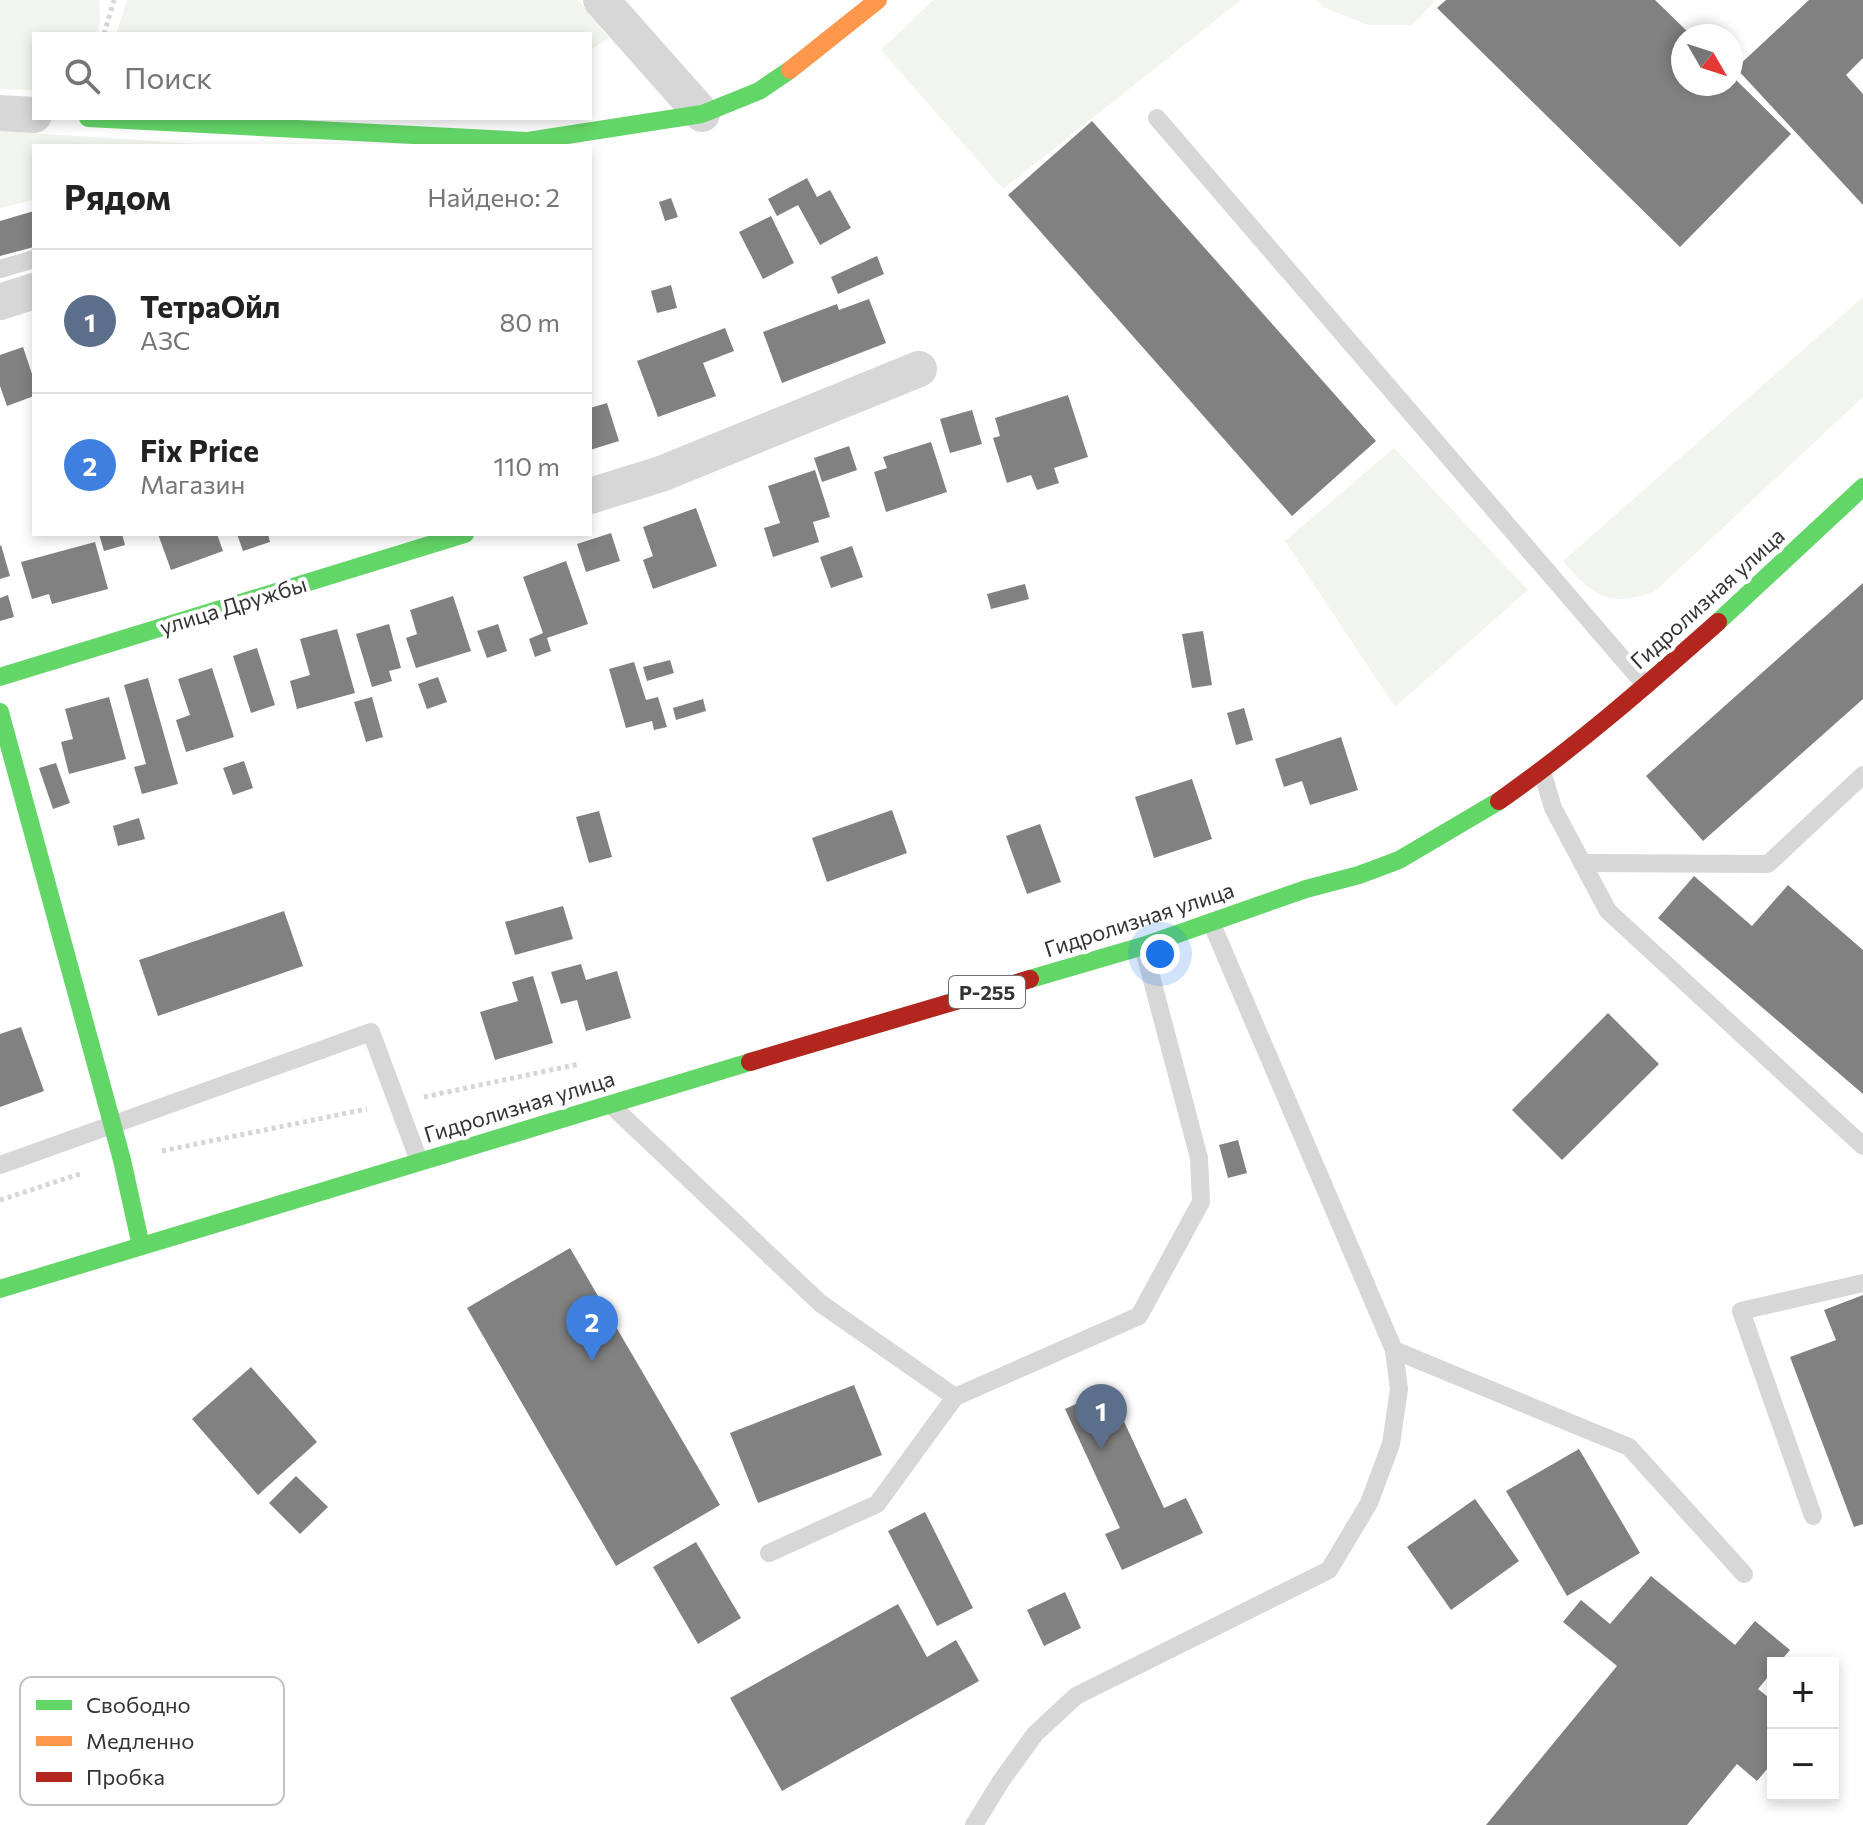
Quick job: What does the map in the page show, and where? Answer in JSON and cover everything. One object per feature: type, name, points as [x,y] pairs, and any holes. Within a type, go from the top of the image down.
[{"type":"main road","points":[[123,120],[520,143],[702,114],[759,91],[804,60],[878,0]]},
{"type":"main road","name":"Гидролизная улица","points":[[0,1289],[609,1103],[1143,946],[1399,860],[1495,804],[1542,771],[1646,686],[1863,487]]},
{"type":"main road","name":"улица Дружбы","points":[[0,677],[458,536]]},
{"type":"main road","points":[[0,712],[122,1160],[141,1246]]},
{"type":"street","points":[[601,0],[702,114]]},
{"type":"street","points":[[0,113],[32,115]]},
{"type":"street","points":[[592,495],[661,474],[919,369]]},
{"type":"lane","points":[[1157,118],[1646,686]]},
{"type":"lane","points":[[7,291],[32,261]]},
{"type":"lane","points":[[1542,771],[1553,808],[1608,911],[1863,1146]]},
{"type":"lane","points":[[1582,863],[1768,864],[1863,775]]},
{"type":"lane","points":[[974,1825],[1035,1734],[1076,1696],[1329,1570],[1369,1503],[1391,1444],[1399,1389],[1394,1350],[1211,922]]},
{"type":"lane","points":[[769,1553],[877,1504],[955,1397],[1139,1316],[1201,1202],[1199,1158],[1143,946]]},
{"type":"lane","points":[[0,1165],[371,1032],[419,1161]]},
{"type":"lane","points":[[609,1103],[820,1303],[955,1397]]},
{"type":"lane","points":[[1813,1516],[1741,1311],[1863,1283]]},
{"type":"lane","points":[[1394,1350],[1629,1447],[1744,1574]]},
{"type":"path","points":[[105,32],[114,0]]},
{"type":"path","points":[[0,1200],[122,1160],[584,1063]]},
{"type":"shaded area","points":[[0,0],[99,0],[98,32],[32,32],[32,90],[0,89]]},
{"type":"shaded area","points":[[127,0],[578,0],[609,38],[592,49],[592,32],[117,32]]},
{"type":"shaded area","points":[[933,0],[1241,0],[1003,189],[881,50]]},
{"type":"shaded area","points":[[1316,0],[1436,0],[1412,25],[1368,25],[1323,7]]},
{"type":"shaded area","points":[[0,131],[198,144],[32,144],[32,200],[0,208]]},
{"type":"shaded area","points":[[1863,297],[1863,397],[1654,592],[1638,597],[1613,598],[1592,590],[1573,573],[1563,561]]},
{"type":"shaded area","points":[[1394,448],[1528,590],[1395,707],[1285,541]]},
{"type":"building","points":[[1446,0],[1655,0],[1680,24],[1671,24],[1671,96],[1743,96],[1743,87],[1791,134],[1680,247],[1437,8]]},
{"type":"building","points":[[1809,0],[1863,0],[1863,58],[1846,75],[1863,94],[1863,205],[1743,76],[1743,61]]},
{"type":"building","points":[[1092,121],[1376,441],[1292,516],[1008,195]]},
{"type":"building","points":[[807,178],[817,197],[830,190],[851,228],[820,245],[798,205],[777,216],[768,199]]},
{"type":"building","points":[[671,198],[678,217],[665,221],[659,202]]},
{"type":"building","points":[[32,212],[32,248],[0,256],[0,221]]},
{"type":"building","points":[[771,216],[794,263],[763,279],[739,232]]},
{"type":"building","points":[[877,256],[884,274],[838,294],[831,277]]},
{"type":"building","points":[[671,285],[677,308],[657,313],[651,291]]},
{"type":"building","points":[[869,299],[886,343],[782,383],[763,332],[837,304],[839,310]]},
{"type":"building","points":[[725,328],[734,351],[703,363],[716,396],[658,417],[637,361]]},
{"type":"building","points":[[23,347],[32,374],[32,397],[7,406],[0,386],[0,355]]},
{"type":"building","points":[[1068,395],[1088,457],[1054,468],[1059,483],[1037,490],[1031,475],[1007,483],[993,438],[1000,436],[995,418]]},
{"type":"building","points":[[607,403],[619,441],[592,449],[592,407]]},
{"type":"building","points":[[972,410],[982,444],[950,453],[940,419]]},
{"type":"building","points":[[931,442],[947,492],[886,512],[874,472],[887,468],[883,457]]},
{"type":"building","points":[[849,446],[857,470],[822,482],[814,458]]},
{"type":"building","points":[[815,470],[830,517],[813,522],[819,542],[773,557],[764,528],[780,523],[768,486]]},
{"type":"building","points":[[696,508],[717,566],[653,589],[643,560],[653,556],[643,527]]},
{"type":"building","points":[[611,533],[620,561],[586,572],[577,544]]},
{"type":"building","points":[[100,536],[123,536],[125,545],[104,551]]},
{"type":"building","points":[[159,536],[218,536],[223,551],[171,570]]},
{"type":"building","points":[[238,536],[268,536],[270,542],[243,551]]},
{"type":"building","points":[[95,542],[108,589],[52,604],[49,594],[32,599],[21,562]]},
{"type":"building","points":[[0,546],[10,576],[0,579]]},
{"type":"building","points":[[852,546],[863,577],[831,588],[820,557]]},
{"type":"building","points":[[566,561],[588,624],[547,638],[551,651],[535,657],[529,639],[543,633],[523,577]]},
{"type":"building","points":[[1863,583],[1863,699],[1703,841],[1646,776]]},
{"type":"building","points":[[1025,584],[1029,599],[991,609],[987,594]]},
{"type":"building","points":[[8,595],[14,617],[0,621],[0,598]]},
{"type":"building","points":[[453,596],[471,651],[416,668],[406,638],[417,634],[410,610]]},
{"type":"building","points":[[389,624],[401,668],[389,671],[392,681],[372,687],[356,634]]},
{"type":"building","points":[[498,624],[507,651],[487,658],[477,631]]},
{"type":"building","points":[[337,629],[355,693],[297,709],[290,681],[310,675],[300,639]]},
{"type":"building","points":[[1203,631],[1212,685],[1192,688],[1182,634]]},
{"type":"building","points":[[257,648],[275,705],[251,713],[233,656]]},
{"type":"building","points":[[670,660],[674,673],[647,681],[643,667]]},
{"type":"building","points":[[634,662],[646,700],[658,697],[667,727],[654,730],[652,721],[626,728],[609,669]]},
{"type":"building","points":[[212,668],[234,737],[186,752],[176,720],[190,715],[178,679]]},
{"type":"building","points":[[438,677],[447,702],[427,709],[418,684]]},
{"type":"building","points":[[148,678],[178,784],[142,794],[134,767],[146,764],[124,685]]},
{"type":"building","points":[[109,697],[126,759],[69,774],[61,742],[73,739],[65,709]]},
{"type":"building","points":[[372,697],[383,737],[366,742],[354,702]]},
{"type":"building","points":[[703,699],[706,711],[676,720],[673,708]]},
{"type":"building","points":[[1244,708],[1253,740],[1236,745],[1227,713]]},
{"type":"building","points":[[1341,737],[1358,790],[1310,805],[1302,781],[1284,787],[1275,759]]},
{"type":"building","points":[[244,761],[253,788],[233,795],[223,768]]},
{"type":"building","points":[[56,763],[70,803],[53,809],[39,768]]},
{"type":"building","points":[[1192,779],[1212,839],[1154,858],[1135,797]]},
{"type":"building","points":[[892,810],[907,853],[827,882],[812,838]]},
{"type":"building","points":[[599,811],[612,857],[589,863],[576,817]]},
{"type":"building","points":[[139,818],[145,839],[118,846],[113,826]]},
{"type":"building","points":[[1040,824],[1061,882],[1027,894],[1006,836]]},
{"type":"building","points":[[1694,876],[1752,926],[1788,885],[1863,950],[1863,1094],[1658,918]]},
{"type":"building","points":[[563,906],[573,939],[515,955],[505,922]]},
{"type":"building","points":[[284,911],[303,966],[158,1016],[139,960]]},
{"type":"building","points":[[581,964],[586,980],[617,971],[631,1018],[586,1031],[577,1000],[561,1004],[551,972]]},
{"type":"building","points":[[533,976],[553,1043],[495,1060],[480,1012],[518,1001],[512,982]]},
{"type":"building","points":[[1608,1013],[1659,1064],[1562,1160],[1512,1110]]},
{"type":"building","points":[[21,1027],[44,1091],[0,1107],[0,1034]]},
{"type":"building","points":[[1238,1140],[1247,1173],[1228,1178],[1219,1145]]},
{"type":"building","points":[[570,1248],[720,1505],[616,1566],[467,1308]]},
{"type":"building","points":[[1863,1295],[1863,1524],[1854,1527],[1790,1357],[1836,1340],[1824,1310]]},
{"type":"building","points":[[251,1367],[317,1442],[258,1495],[192,1419]]},
{"type":"building","points":[[854,1385],[882,1455],[758,1503],[730,1433]]},
{"type":"building","points":[[1109,1389],[1164,1508],[1186,1498],[1203,1533],[1122,1570],[1105,1534],[1120,1528],[1065,1409]]},
{"type":"building","points":[[1579,1449],[1640,1553],[1567,1596],[1506,1491]]},
{"type":"building","points":[[296,1476],[328,1507],[300,1534],[269,1503]]},
{"type":"building","points":[[1475,1499],[1519,1561],[1451,1610],[1407,1547]]},
{"type":"building","points":[[925,1512],[973,1608],[937,1626],[888,1531]]},
{"type":"building","points":[[696,1542],[741,1618],[698,1644],[653,1567]]},
{"type":"building","points":[[1651,1576],[1735,1645],[1755,1621],[1790,1650],[1784,1657],[1767,1657],[1767,1678],[1758,1689],[1767,1696],[1767,1769],[1757,1781],[1737,1764],[1687,1825],[1486,1825],[1617,1666],[1563,1622],[1581,1600],[1610,1624]]},
{"type":"building","points":[[1065,1592],[1081,1628],[1044,1646],[1027,1610]]},
{"type":"building","points":[[898,1604],[927,1657],[956,1640],[979,1681],[782,1791],[730,1698]]},
{"type":"traffic: fast","points":[[126,120],[528,141],[702,114],[759,91],[790,70]]},
{"type":"traffic: fast","points":[[1718,622],[1863,487]]},
{"type":"traffic: fast","points":[[0,677],[458,536]]},
{"type":"traffic: fast","points":[[0,712],[122,1160],[141,1246]]},
{"type":"traffic: fast","points":[[1030,979],[1143,946],[1399,860],[1499,801]]},
{"type":"traffic: fast","points":[[0,1289],[750,1062]]},
{"type":"traffic: slow","points":[[790,70],[878,0]]},
{"type":"traffic: jam","points":[[1499,801],[1583,737],[1718,622]]},
{"type":"traffic: jam","points":[[750,1062],[1030,979]]},
{"type":"place","name":"Fix Price","points":[[592,1361]]},
{"type":"place","name":"ТетраОйл","points":[[1101,1450]]}]
